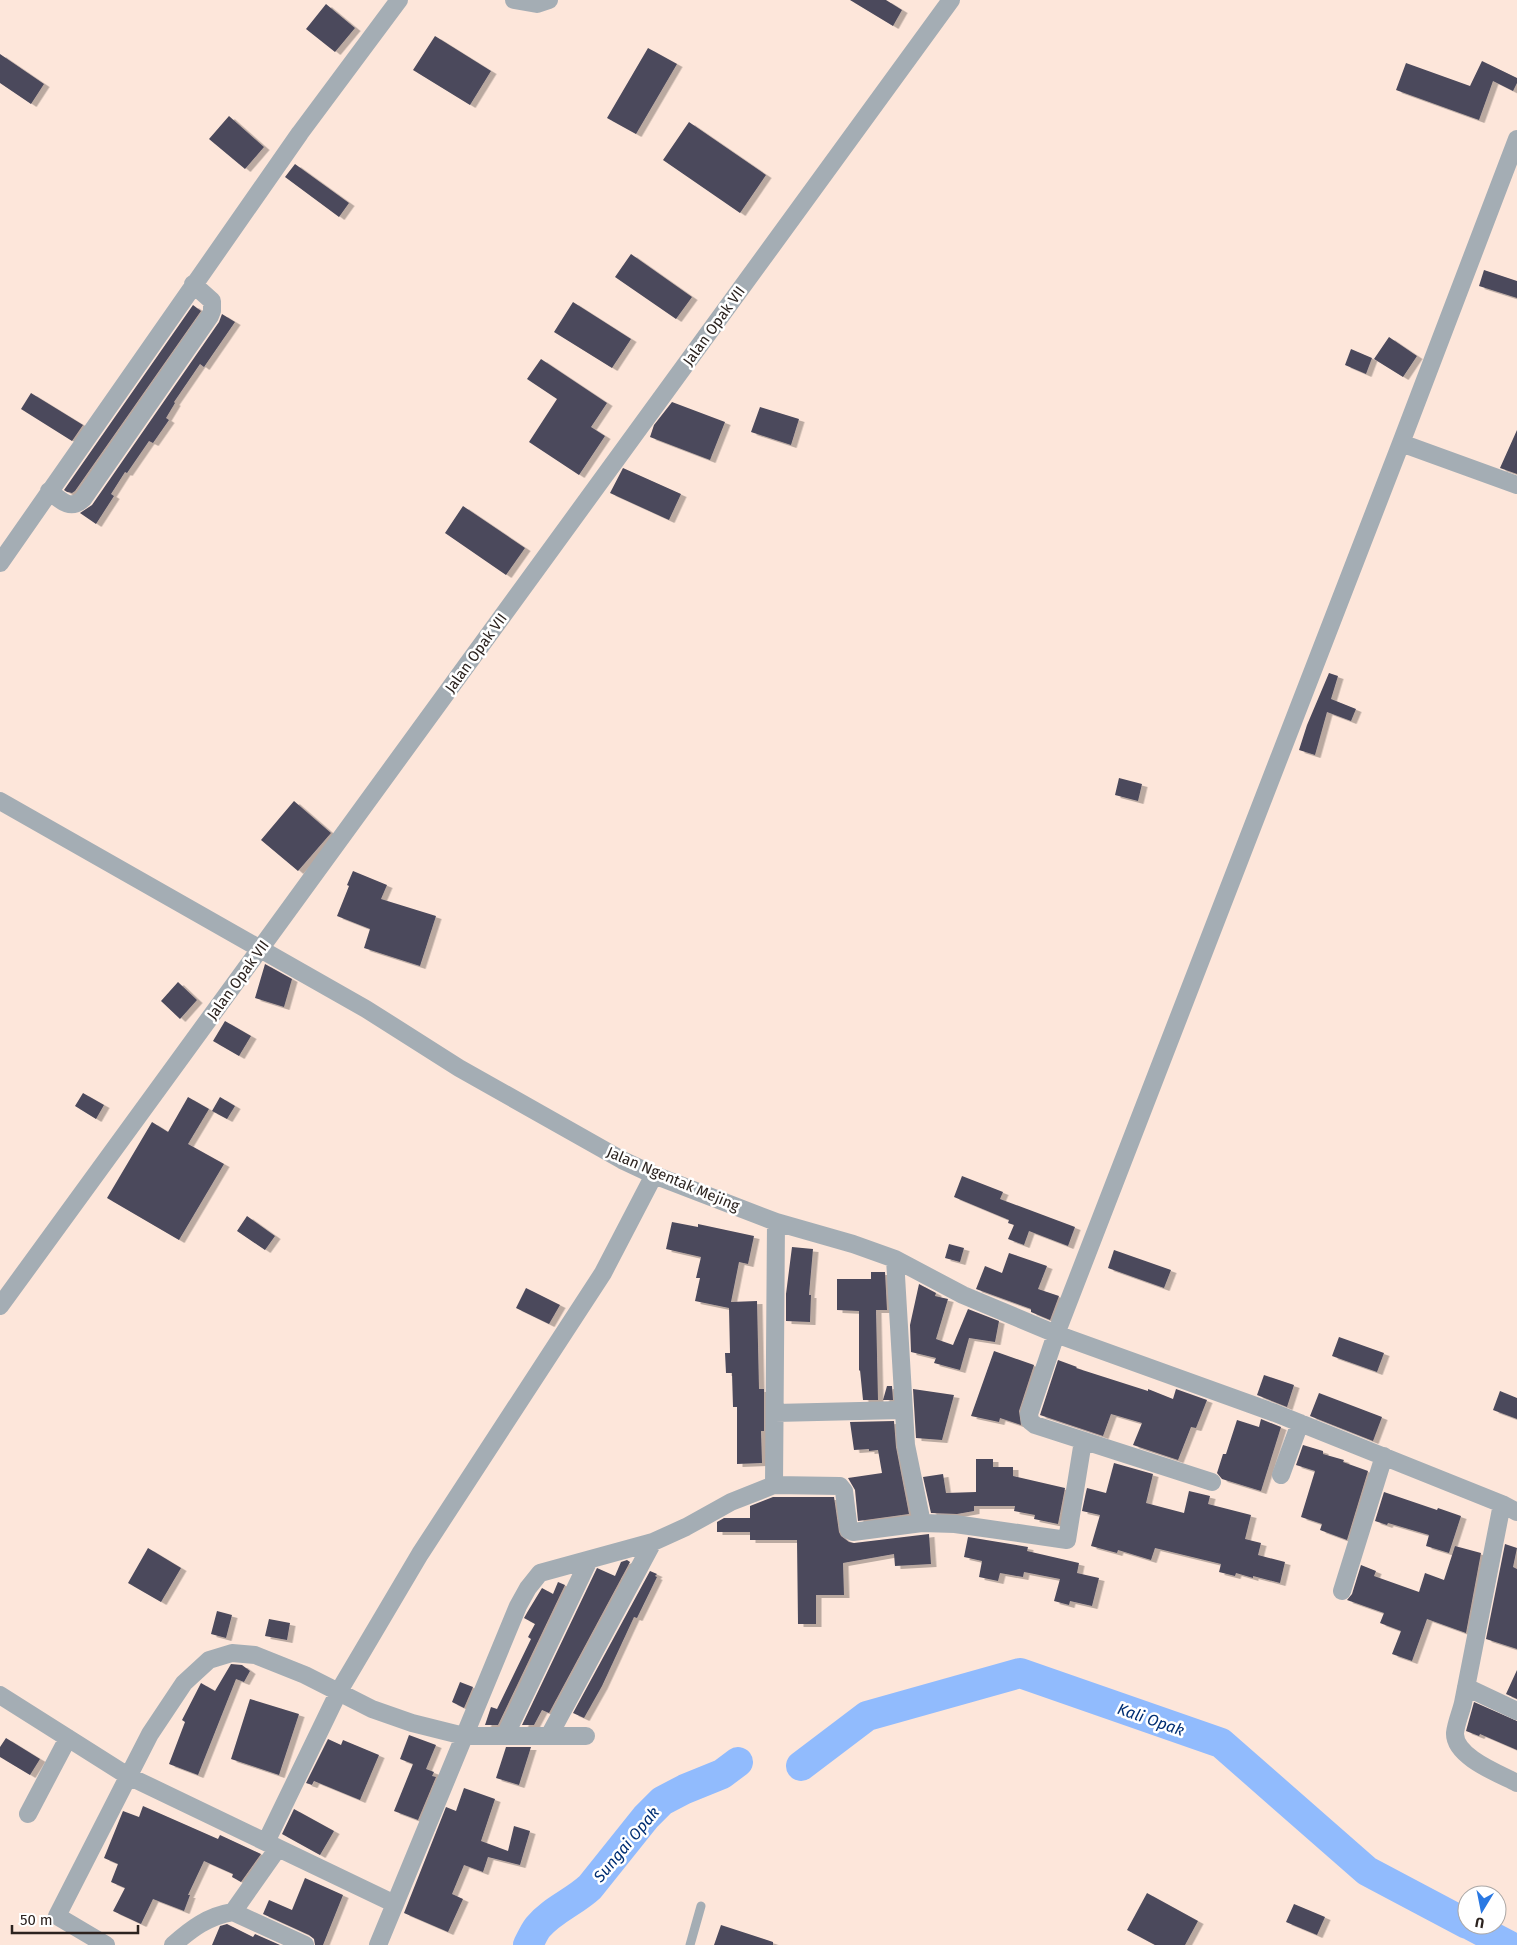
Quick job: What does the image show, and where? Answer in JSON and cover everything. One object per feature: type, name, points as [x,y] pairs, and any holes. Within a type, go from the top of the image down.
[{"type":"street","points":[[0,562],[300,132],[399,0]]},
{"type":"street","points":[[514,0],[537,4],[549,0]]},
{"type":"street","name":"Jalan Opak VII","points":[[0,1306],[952,0]]},
{"type":"street","points":[[1212,1482],[1035,1425],[1029,1417],[1031,1407],[1056,1334],[1517,139]]},
{"type":"street","points":[[49,491],[64,503],[72,505],[78,504],[89,491],[210,316],[212,301],[194,284]]},
{"type":"street","points":[[1401,443],[1517,485]]},
{"type":"street","name":"Jalan Ngentak Mejing","points":[[0,801],[366,1009],[459,1068],[557,1125],[654,1175],[776,1222],[853,1244],[896,1259],[963,1295],[1056,1334],[1300,1423],[1510,1508]]},
{"type":"street","points":[[233,1912],[272,1845],[339,1692],[420,1554],[603,1273],[654,1175]]},
{"type":"street","points":[[774,1485],[776,1222]]},
{"type":"street","points":[[896,1259],[902,1410],[906,1445],[922,1523]]},
{"type":"street","points":[[775,1413],[902,1410]]},
{"type":"street","points":[[1281,1475],[1300,1423]]},
{"type":"street","points":[[378,1945],[518,1606],[528,1588],[540,1573],[653,1542],[686,1527],[730,1502],[774,1485],[840,1486],[844,1491],[849,1530],[853,1532],[922,1523],[955,1524],[1067,1540],[1083,1441]]},
{"type":"street","points":[[1342,1591],[1384,1456]]},
{"type":"street","points":[[1510,1508],[1481,1608],[1455,1735],[1461,1748],[1476,1762],[1517,1782]]},
{"type":"street","points":[[549,1736],[653,1542]]},
{"type":"street","points":[[504,1736],[589,1560]]},
{"type":"street","points":[[106,1945],[57,1916],[150,1734],[184,1683],[209,1660],[232,1653],[255,1655],[339,1692],[372,1709],[404,1720],[464,1736],[586,1736]]},
{"type":"street","points":[[1466,1688],[1517,1711]]},
{"type":"street","points":[[0,1694],[128,1776],[395,1904]]},
{"type":"street","points":[[28,1814],[68,1738]]},
{"type":"street","points":[[173,1945],[191,1928],[210,1919],[233,1912],[305,1945]]},
{"type":"lane","points":[[690,1945],[701,1906]]},
{"type":"building","points":[[850,0],[886,0],[902,10],[893,26]]},
{"type":"building","points":[[326,4],[355,28],[335,52],[306,29]]},
{"type":"building","points":[[435,36],[491,71],[470,105],[413,70]]},
{"type":"building","points":[[648,48],[677,64],[636,134],[607,118]]},
{"type":"building","points":[[0,54],[44,84],[31,104],[0,83]]},
{"type":"building","points":[[1482,61],[1517,78],[1517,83],[1513,91],[1493,81],[1479,120],[1396,90],[1406,63],[1470,86]]},
{"type":"building","points":[[229,116],[264,147],[245,169],[209,139]]},
{"type":"building","points":[[689,122],[766,175],[740,213],[663,160]]},
{"type":"building","points":[[295,164],[349,203],[339,217],[285,177]]},
{"type":"building","points":[[631,254],[692,297],[676,319],[615,277]]},
{"type":"building","points":[[1484,270],[1517,281],[1517,298],[1479,286]]},
{"type":"building","points":[[573,302],[631,339],[612,368],[554,332]]},
{"type":"building","points":[[193,305],[201,311],[75,491],[72,493],[64,490]]},
{"type":"building","points":[[222,314],[235,322],[204,367],[200,364],[174,402],[166,418],[169,420],[153,443],[149,441],[127,473],[125,472],[111,494],[114,496],[96,524],[80,513],[92,505],[219,322]]},
{"type":"building","points":[[1389,337],[1417,356],[1403,377],[1374,359]]},
{"type":"building","points":[[1351,349],[1372,358],[1366,374],[1345,365]]},
{"type":"building","points":[[541,359],[607,403],[591,427],[605,436],[579,475],[529,442],[557,399],[527,379]]},
{"type":"building","points":[[31,393],[83,425],[72,441],[21,409]]},
{"type":"building","points":[[672,402],[725,422],[710,460],[650,437],[654,425]]},
{"type":"building","points":[[760,407],[799,419],[791,445],[751,432]]},
{"type":"building","points":[[1517,430],[1517,474],[1500,468]]},
{"type":"building","points":[[623,468],[681,494],[669,520],[610,493]]},
{"type":"building","points":[[463,506],[525,548],[506,575],[445,533]]},
{"type":"building","points":[[1329,673],[1338,676],[1331,699],[1356,709],[1351,721],[1327,712],[1315,755],[1299,750],[1307,725]]},
{"type":"building","points":[[1119,778],[1142,784],[1138,801],[1115,795]]},
{"type":"building","points":[[294,801],[331,833],[298,871],[261,840]]},
{"type":"building","points":[[353,871],[387,885],[381,899],[436,916],[420,966],[364,948],[370,929],[337,916]]},
{"type":"building","points":[[265,964],[292,979],[284,1007],[255,998]]},
{"type":"building","points":[[178,982],[197,1000],[180,1019],[161,1001]]},
{"type":"building","points":[[225,1021],[251,1036],[239,1056],[213,1041]]},
{"type":"building","points":[[83,1093],[104,1105],[96,1119],[75,1106]]},
{"type":"building","points":[[188,1097],[209,1109],[188,1144],[224,1164],[179,1240],[107,1198],[152,1122],[168,1132]]},
{"type":"building","points":[[220,1097],[235,1106],[227,1119],[212,1111]]},
{"type":"building","points":[[962,1176],[1003,1192],[1000,1199],[1075,1227],[1068,1246],[1029,1231],[1024,1245],[1008,1239],[1014,1225],[1008,1223],[1009,1220],[954,1197]]},
{"type":"building","points":[[247,1216],[275,1236],[265,1250],[237,1231]]},
{"type":"building","points":[[672,1222],[698,1227],[698,1224],[754,1236],[748,1264],[739,1262],[731,1302],[757,1301],[759,1389],[764,1389],[764,1431],[761,1431],[762,1463],[737,1464],[737,1407],[733,1407],[732,1373],[726,1373],[725,1353],[730,1353],[729,1308],[695,1301],[700,1278],[696,1278],[701,1257],[666,1249]]},
{"type":"building","points":[[949,1244],[964,1248],[960,1262],[945,1258]]},
{"type":"building","points":[[792,1247],[813,1249],[809,1295],[811,1295],[810,1322],[786,1321],[786,1294]]},
{"type":"building","points":[[1114,1250],[1171,1270],[1164,1288],[1108,1268]]},
{"type":"building","points":[[1009,1253],[1047,1266],[1038,1289],[1059,1296],[1050,1320],[1031,1312],[1031,1309],[976,1289],[985,1266],[1002,1273]]},
{"type":"building","points":[[871,1272],[885,1272],[887,1310],[876,1310],[878,1400],[863,1400],[859,1371],[859,1311],[837,1310],[837,1279],[871,1279]]},
{"type":"building","points":[[919,1284],[936,1293],[935,1296],[948,1299],[936,1339],[953,1345],[968,1309],[999,1321],[995,1342],[969,1338],[960,1370],[934,1363],[936,1358],[911,1352],[910,1325]]},
{"type":"building","points":[[526,1288],[560,1305],[549,1324],[516,1308]]},
{"type":"building","points":[[1339,1337],[1384,1353],[1377,1372],[1332,1356]]},
{"type":"building","points":[[994,1351],[1034,1365],[1019,1411],[1021,1425],[1000,1418],[999,1422],[971,1416]]},
{"type":"building","points":[[1058,1360],[1076,1368],[1148,1391],[1148,1389],[1173,1399],[1176,1389],[1207,1400],[1196,1428],[1191,1427],[1178,1460],[1133,1445],[1142,1423],[1111,1414],[1103,1436],[1040,1415]]},
{"type":"building","points":[[1264,1375],[1294,1385],[1287,1407],[1257,1395]]},
{"type":"building","points":[[887,1386],[892,1386],[893,1400],[883,1400]]},
{"type":"building","points":[[913,1389],[954,1395],[942,1440],[916,1438]]},
{"type":"building","points":[[1500,1391],[1517,1398],[1517,1419],[1493,1410]]},
{"type":"building","points":[[1319,1393],[1382,1417],[1373,1441],[1310,1416]]},
{"type":"building","points":[[1261,1419],[1281,1427],[1261,1491],[1222,1479],[1217,1473],[1223,1454],[1226,1454],[1237,1420],[1259,1427]]},
{"type":"building","points":[[894,1421],[896,1447],[909,1514],[858,1521],[855,1490],[848,1478],[882,1473],[878,1450],[854,1450],[850,1422]]},
{"type":"building","points":[[1303,1445],[1323,1451],[1323,1454],[1344,1460],[1343,1462],[1368,1471],[1347,1540],[1320,1530],[1322,1524],[1301,1517],[1315,1471],[1296,1465]]},
{"type":"building","points":[[976,1459],[993,1459],[993,1467],[1013,1467],[1013,1476],[1065,1488],[1058,1524],[1034,1519],[1035,1515],[1014,1511],[1015,1506],[974,1506],[974,1511],[957,1514],[931,1513],[923,1477],[943,1474],[946,1493],[976,1492]]},
{"type":"building","points":[[1114,1463],[1153,1474],[1146,1503],[1184,1513],[1189,1491],[1210,1496],[1208,1504],[1251,1515],[1245,1539],[1261,1543],[1258,1555],[1285,1562],[1280,1583],[1253,1576],[1253,1578],[1236,1573],[1235,1576],[1219,1572],[1221,1564],[1155,1548],[1151,1560],[1118,1550],[1117,1553],[1091,1546],[1100,1515],[1082,1511],[1087,1488],[1106,1493]]},
{"type":"building","points":[[1384,1492],[1461,1516],[1449,1553],[1426,1546],[1429,1535],[1375,1521]]},
{"type":"building","points":[[773,1497],[834,1497],[839,1532],[849,1542],[929,1534],[931,1564],[895,1566],[894,1554],[843,1563],[844,1595],[816,1595],[816,1624],[798,1624],[797,1540],[750,1540],[750,1532],[717,1532],[717,1522],[724,1518],[750,1518],[750,1506]]},
{"type":"building","points":[[968,1537],[1028,1547],[1027,1551],[1079,1563],[1077,1573],[1099,1578],[1092,1606],[1070,1601],[1069,1605],[1054,1601],[1060,1579],[1024,1572],[1023,1577],[1000,1573],[998,1581],[979,1577],[982,1561],[964,1557]]},
{"type":"building","points":[[1505,1544],[1517,1548],[1513,1567],[1517,1569],[1517,1649],[1486,1639]]},
{"type":"building","points":[[1455,1546],[1481,1553],[1466,1633],[1427,1619],[1412,1661],[1392,1654],[1401,1631],[1380,1623],[1384,1613],[1347,1600],[1352,1594],[1361,1565],[1376,1571],[1374,1576],[1419,1592],[1425,1573],[1444,1580]]},
{"type":"building","points":[[148,1548],[181,1568],[161,1602],[128,1583]]},
{"type":"building","points":[[627,1560],[630,1562],[549,1713],[542,1710],[534,1725],[522,1725],[597,1568],[615,1576],[621,1562]]},
{"type":"building","points":[[650,1571],[657,1574],[655,1576],[657,1577],[637,1618],[634,1617],[602,1686],[584,1718],[573,1713]]},
{"type":"building","points":[[558,1582],[565,1585],[498,1725],[485,1725],[491,1707],[497,1709],[531,1639],[528,1637],[535,1624],[524,1618],[542,1588],[553,1594]]},
{"type":"building","points":[[217,1611],[232,1615],[226,1638],[211,1634]]},
{"type":"building","points":[[269,1619],[290,1623],[287,1640],[265,1636]]},
{"type":"building","points":[[231,1664],[242,1665],[250,1671],[244,1682],[236,1679],[198,1775],[169,1764],[185,1722],[182,1720],[201,1683],[215,1691]]},
{"type":"building","points":[[1517,1670],[1517,1699],[1506,1694]]},
{"type":"building","points":[[460,1682],[473,1687],[464,1708],[452,1702]]},
{"type":"building","points":[[250,1699],[299,1714],[279,1775],[231,1759]]},
{"type":"building","points":[[1474,1702],[1517,1721],[1517,1750],[1480,1734],[1479,1736],[1466,1731]]},
{"type":"building","points":[[409,1735],[436,1745],[426,1769],[434,1772],[432,1776],[436,1777],[418,1820],[394,1811],[413,1764],[400,1759]]},
{"type":"building","points":[[6,1738],[40,1759],[30,1775],[0,1757],[0,1747]]},
{"type":"building","points":[[328,1739],[341,1745],[343,1740],[379,1755],[360,1800],[314,1781],[312,1785],[306,1783]]},
{"type":"building","points":[[506,1747],[531,1747],[519,1785],[496,1778]]},
{"type":"building","points":[[464,1788],[495,1799],[481,1841],[508,1851],[514,1826],[530,1831],[520,1865],[488,1857],[483,1872],[464,1865],[452,1894],[463,1899],[448,1932],[404,1913],[446,1807],[456,1811]]},
{"type":"building","points":[[143,1806],[218,1839],[220,1835],[261,1854],[241,1882],[232,1877],[233,1874],[204,1861],[188,1895],[190,1895],[184,1911],[153,1899],[141,1924],[113,1911],[125,1888],[111,1882],[118,1864],[104,1858],[123,1811],[139,1817]]},
{"type":"building","points":[[294,1809],[334,1831],[320,1855],[282,1834]]},
{"type":"building","points":[[305,1878],[343,1895],[323,1945],[315,1945],[314,1939],[309,1935],[263,1914],[269,1900],[292,1910]]},
{"type":"building","points":[[1147,1893],[1198,1921],[1185,1945],[1155,1945],[1127,1930]]},
{"type":"building","points":[[1294,1904],[1325,1917],[1317,1935],[1286,1922]]},
{"type":"building","points":[[227,1924],[253,1937],[255,1934],[280,1945],[212,1945],[220,1926]]},
{"type":"building","points":[[721,1925],[773,1942],[773,1945],[714,1945]]},
{"type":"waterway","name":"Kali Opak","points":[[801,1766],[867,1716],[1020,1673],[1221,1743],[1367,1871],[1457,1919]]},
{"type":"waterway","name":"Sungai Opak","points":[[528,1945],[544,1921],[590,1887],[646,1817],[662,1801],[685,1789],[722,1774],[738,1762]]},
{"type":"waterway","name":"Kali Opak","points":[[1489,1935],[1508,1945]]}]
